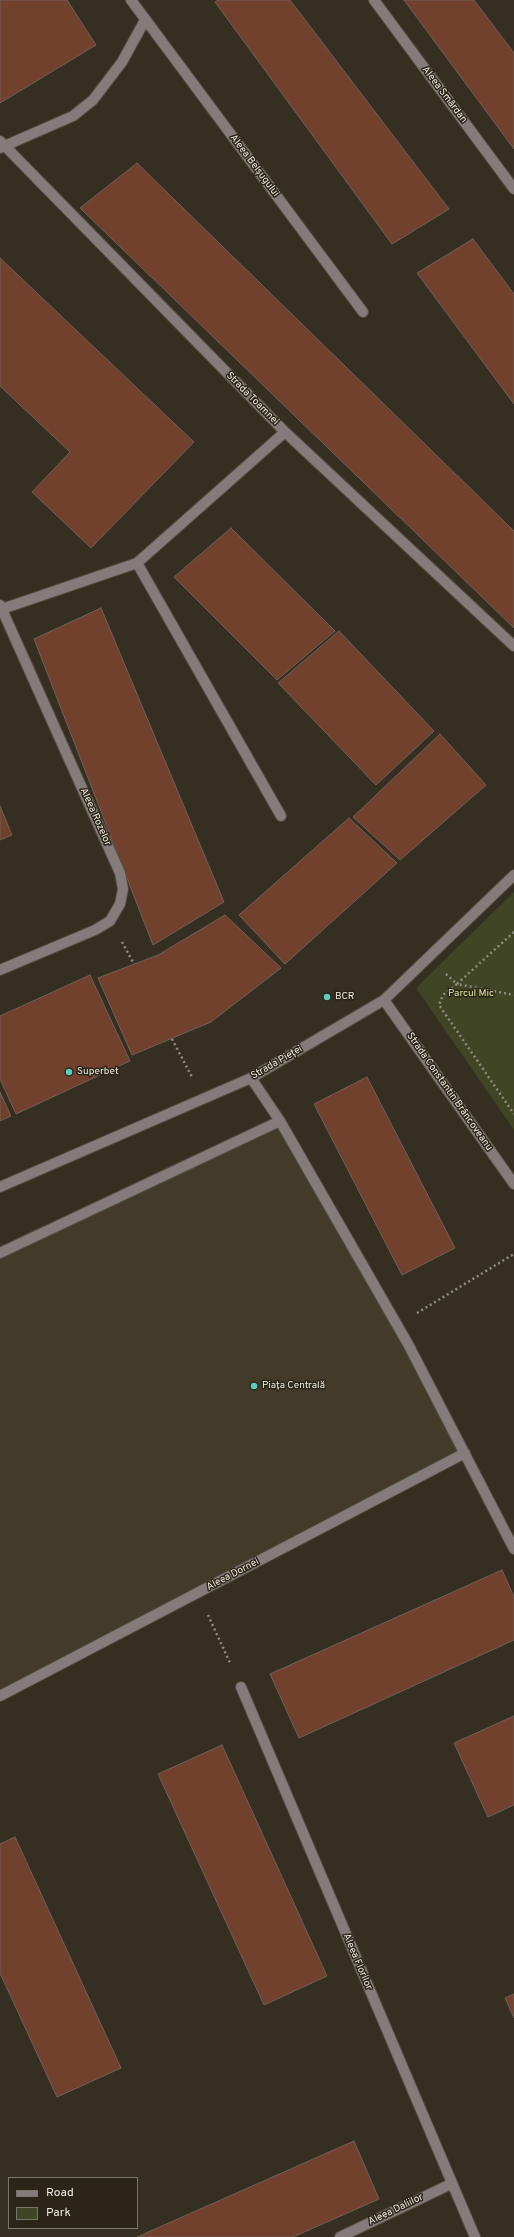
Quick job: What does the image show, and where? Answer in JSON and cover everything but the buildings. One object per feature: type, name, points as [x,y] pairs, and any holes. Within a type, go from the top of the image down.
[{"type":"street","name":"Aleea Belșugului","points":[[132,0],[145,20],[363,312]]},
{"type":"street","name":"Aleea Smârdan","points":[[374,0],[514,189]]},
{"type":"street","points":[[2,145],[73,116],[93,100],[122,62],[145,20]]},
{"type":"street","name":"Strada Toamnei","points":[[2,145],[285,432],[514,646]]},
{"type":"street","points":[[1,607],[137,563],[285,432]]},
{"type":"street","points":[[137,563],[281,816]]},
{"type":"street","name":"Aleea Rozelor","points":[[0,970],[95,930],[110,921],[120,904],[123,889],[120,873],[1,607]]},
{"type":"street","name":"Strada Pieței","points":[[0,1187],[251,1078],[384,1000],[514,875]]},
{"type":"street","name":"Strada Constantin Brâncoveanu","points":[[384,1000],[514,1184]]},
{"type":"street","points":[[251,1078],[280,1121],[397,1325],[514,1549]]},
{"type":"street","points":[[0,1253],[280,1121]]},
{"type":"street","name":"Aleea Dornei","points":[[0,1696],[465,1453]]},
{"type":"street","name":"Aleea Florilor","points":[[241,1686],[451,2184],[475,2237]]},
{"type":"street","name":"Aleea Daliilor","points":[[340,2237],[451,2184]]},
{"type":"path","points":[[514,932],[443,995],[439,1004],[514,1114]]},
{"type":"path","points":[[428,958],[457,984],[514,995]]},
{"type":"path","points":[[172,1039],[204,1099]]},
{"type":"path","points":[[397,1325],[514,1254]]},
{"type":"path","points":[[198,1593],[241,1686]]},
{"type":"shaded area","name":"Piața Centrală","points":[[280,1121],[465,1453],[0,1696],[0,1253]]},
{"type":"green space","name":"Parcul Mic","points":[[514,892],[514,1130],[416,988]]},
{"type":"place","name":"BCR","points":[[327,997]]},
{"type":"place","name":"Superbet","points":[[69,1072]]},
{"type":"place","name":"Piața Centrală","points":[[254,1386]]}]
